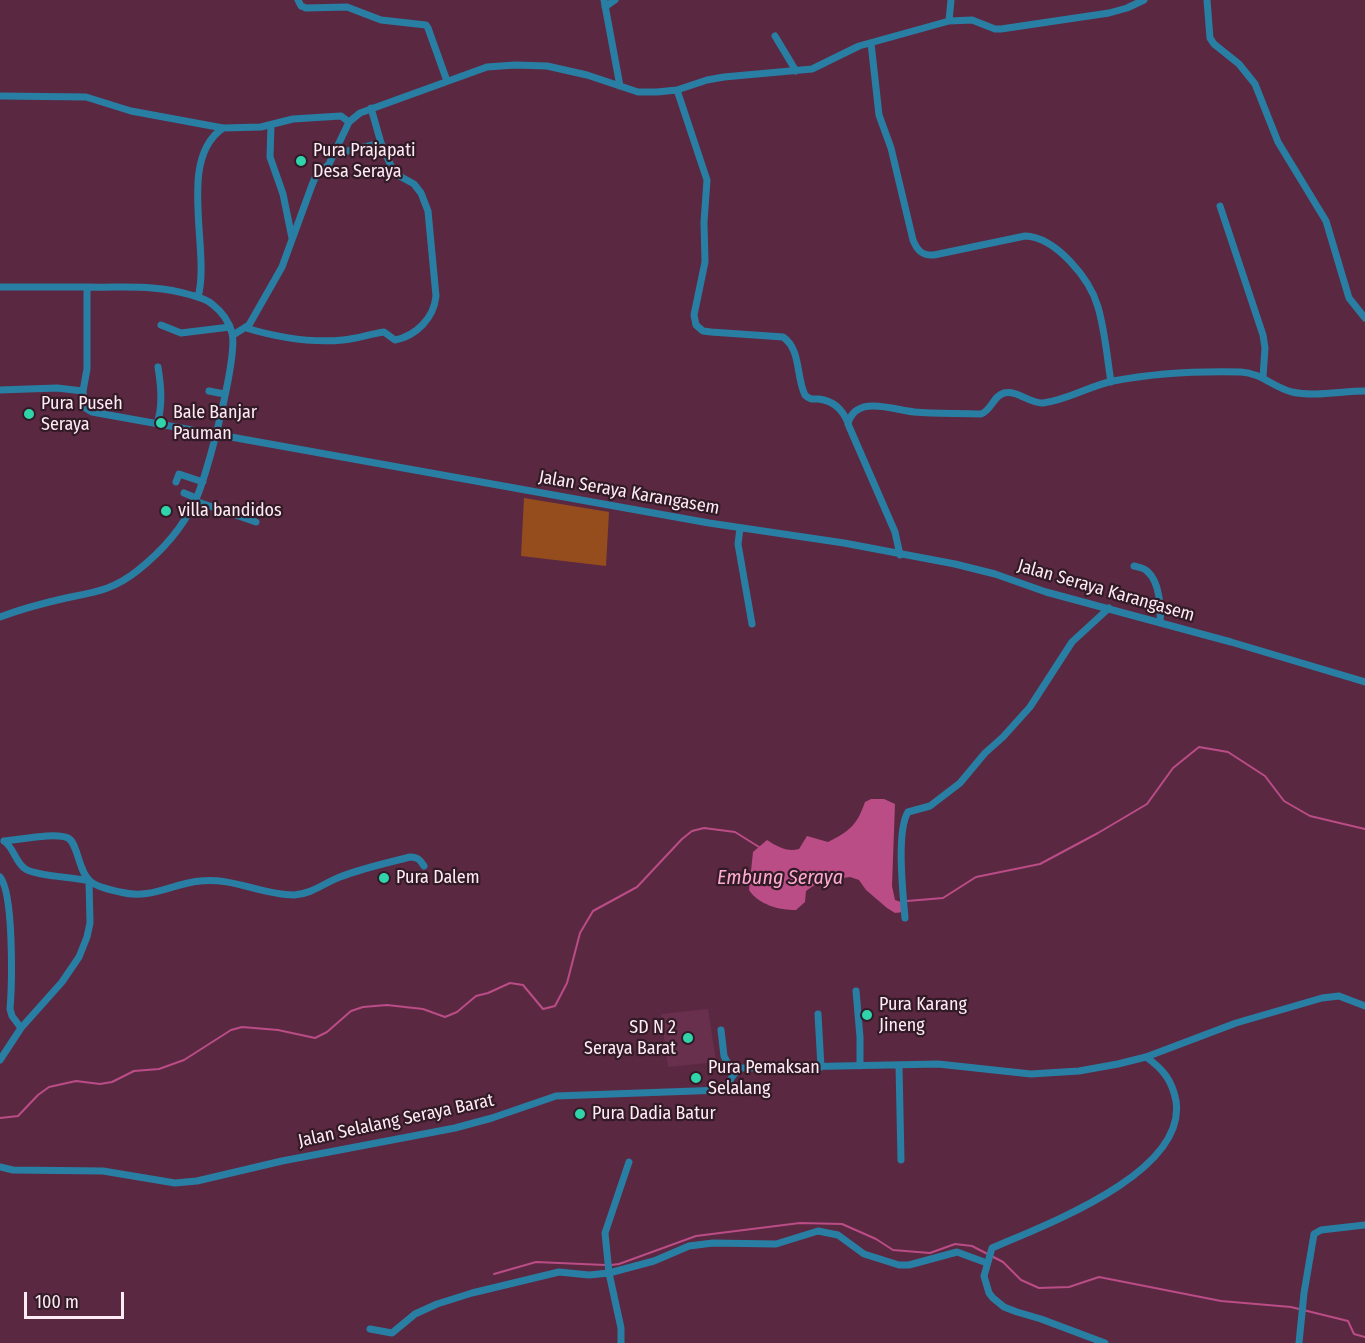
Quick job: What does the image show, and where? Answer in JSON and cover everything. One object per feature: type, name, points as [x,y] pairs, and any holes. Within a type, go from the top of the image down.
[{"type":"street","points":[[298,0],[301,6],[306,8],[347,7],[381,20],[426,25],[447,81]]},
{"type":"street","points":[[615,0],[605,3],[620,86]]},
{"type":"street","points":[[949,21],[951,0]]},
{"type":"street","points":[[246,328],[282,267],[315,178],[326,168],[335,154],[350,122],[371,108],[487,67],[532,65],[560,69],[638,92],[677,90],[724,77],[812,69],[854,48],[949,21],[972,20],[1001,29],[1109,14],[1144,0]]},
{"type":"street","points":[[1207,0],[1210,38],[1252,77],[1278,142],[1326,221],[1349,298],[1365,318]]},
{"type":"street","points":[[775,36],[796,71]]},
{"type":"street","points":[[871,43],[879,115],[891,148],[917,249],[923,254],[934,255],[1025,236],[1043,239],[1050,243],[1070,261],[1096,302],[1111,382]]},
{"type":"street","points":[[677,90],[706,180],[705,262],[694,315],[696,326],[703,331],[787,339],[794,353],[805,395],[809,399],[824,400],[842,411],[895,532],[900,555]]},
{"type":"street","points":[[0,96],[86,97],[131,111],[223,128],[250,128],[293,119],[341,116],[350,122]]},
{"type":"street","points":[[161,325],[181,333],[231,331],[246,328],[285,337],[331,341],[348,340],[384,332],[394,340],[415,332],[423,324],[432,309],[436,296],[428,211],[421,193],[414,184],[394,172],[381,143],[371,108]]},
{"type":"street","points":[[271,125],[270,157],[283,194],[292,241]]},
{"type":"street","points":[[198,297],[202,270],[198,218],[202,161],[208,141],[223,128]]},
{"type":"street","points":[[335,154],[381,143]]},
{"type":"street","points":[[1220,206],[1263,335],[1265,348],[1263,377]]},
{"type":"street","points":[[0,287],[165,288],[198,297],[210,302],[219,311],[231,331],[233,356],[203,482],[196,500],[176,524],[167,544],[138,570],[107,590],[0,616]]},
{"type":"street","points":[[0,390],[57,388],[83,391],[87,369],[87,287]]},
{"type":"street","points":[[157,424],[161,392],[158,367]]},
{"type":"street","points":[[848,424],[854,412],[869,406],[915,412],[981,414],[986,412],[1001,394],[1018,394],[1040,403],[1072,396],[1111,382],[1163,374],[1240,372],[1263,377],[1282,388],[1295,392],[1365,391]]},
{"type":"street","name":"Jalan Seraya Karangasem","points":[[83,391],[82,401],[87,410],[215,436],[740,528],[844,543],[974,568],[1046,592],[1365,682]]},
{"type":"street","points":[[209,391],[224,394]]},
{"type":"street","points":[[176,482],[179,474],[203,482]]},
{"type":"street","points":[[184,493],[196,500],[256,522]]},
{"type":"street","points":[[740,528],[738,540],[752,624]]},
{"type":"street","points":[[1134,566],[1148,571],[1154,582],[1160,606],[1160,623]]},
{"type":"street","points":[[905,918],[902,836],[908,812],[930,806],[960,783],[985,753],[1030,707],[1072,642],[1108,608]]},
{"type":"street","points":[[0,1060],[21,1028],[70,972],[83,949],[90,923],[90,881],[78,862],[74,843],[69,838],[60,836],[2,841]]},
{"type":"street","points":[[2,841],[21,866],[30,872],[73,877],[134,895],[151,894],[205,881],[244,885],[293,895],[314,890],[358,871],[411,857],[416,857],[424,866]]},
{"type":"street","points":[[0,877],[5,888],[13,968],[10,1009],[21,1028]]},
{"type":"street","points":[[855,991],[860,1027],[860,1066]]},
{"type":"street","name":"Jalan Selalang Seraya Barat","points":[[0,1167],[13,1170],[103,1171],[175,1183],[197,1181],[282,1161],[455,1128],[492,1119],[556,1096],[716,1092],[725,1089],[733,1074],[742,1068],[938,1064],[1047,1074],[1118,1064],[1146,1057],[1236,1023],[1322,998],[1339,996],[1365,1006]]},
{"type":"street","points":[[818,1014],[821,1067]]},
{"type":"street","points":[[721,1030],[724,1056],[733,1074]]},
{"type":"street","points":[[1162,1069],[1165,1055],[1170,1049]]},
{"type":"street","points":[[1105,1343],[1004,1307],[989,1293],[984,1276],[992,1248],[1078,1211],[1135,1174],[1157,1155],[1173,1131],[1176,1114],[1175,1093],[1171,1081],[1162,1069],[1146,1057]]},
{"type":"street","points":[[899,1065],[901,1160]]},
{"type":"street","points":[[621,1343],[621,1328],[609,1273],[605,1233],[628,1162]]},
{"type":"street","points":[[1299,1343],[1300,1320],[1314,1234],[1321,1230],[1365,1225]]},
{"type":"street","points":[[370,1329],[392,1334],[413,1315],[437,1304],[559,1272],[589,1275],[609,1273],[654,1261],[689,1246],[726,1242],[776,1244],[818,1231],[838,1234],[864,1254],[899,1266],[957,1252],[987,1262]]},
{"type":"shaded area","points":[[524,498],[609,512],[606,566],[521,556]]},
{"type":"shaded area","name":"SD N 2 Seraya Barat","points":[[708,1009],[716,1062],[668,1067],[661,1014]]},
{"type":"water","name":"Embung Seraya","points":[[871,799],[884,799],[895,804],[892,886],[895,900],[904,903],[904,912],[895,913],[887,908],[866,890],[859,880],[850,877],[828,880],[813,886],[806,891],[805,902],[796,910],[770,906],[749,890],[753,852],[767,840],[790,850],[799,849],[807,836],[828,842],[852,826],[865,802]]},
{"type":"waterway","points":[[907,901],[943,898],[976,877],[1040,864],[1147,804],[1173,768],[1199,747],[1228,752],[1265,776],[1284,801],[1310,816],[1365,829]]},
{"type":"waterway","points":[[0,1118],[18,1116],[49,1087],[76,1081],[100,1084],[112,1082],[134,1071],[159,1069],[184,1060],[231,1030],[242,1027],[278,1030],[315,1038],[327,1032],[351,1011],[363,1007],[387,1005],[423,1009],[445,1017],[457,1012],[476,996],[510,983],[523,985],[543,1009],[555,1006],[567,983],[580,933],[593,911],[637,887],[692,831],[704,828],[735,832],[759,847]]},
{"type":"waterway","points":[[611,1265],[696,1236],[800,1223],[842,1224],[876,1239],[893,1250],[930,1253],[955,1244],[972,1246],[1003,1262],[1021,1280],[1039,1288],[1069,1287],[1099,1277],[1221,1301],[1291,1307],[1348,1321],[1354,1334],[1365,1337]]},
{"type":"waterway","points":[[494,1274],[536,1262],[605,1265]]},
{"type":"place","name":"Pura Prajapati Desa Seraya","points":[[301,161]]},
{"type":"place","name":"Pura Puseh Seraya","points":[[29,414]]},
{"type":"place","name":"Bale Banjar Pauman","points":[[161,423]]},
{"type":"place","name":"villa bandidos","points":[[166,511]]},
{"type":"place","name":"Pura Dalem","points":[[384,878]]},
{"type":"place","name":"Pura Karang Jineng","points":[[867,1015]]},
{"type":"place","name":"SD N 2 Seraya Barat","points":[[688,1038]]},
{"type":"place","name":"Pura Pemaksan Selalang","points":[[696,1078]]},
{"type":"place","name":"Pura Dadia Batur","points":[[580,1114]]}]
